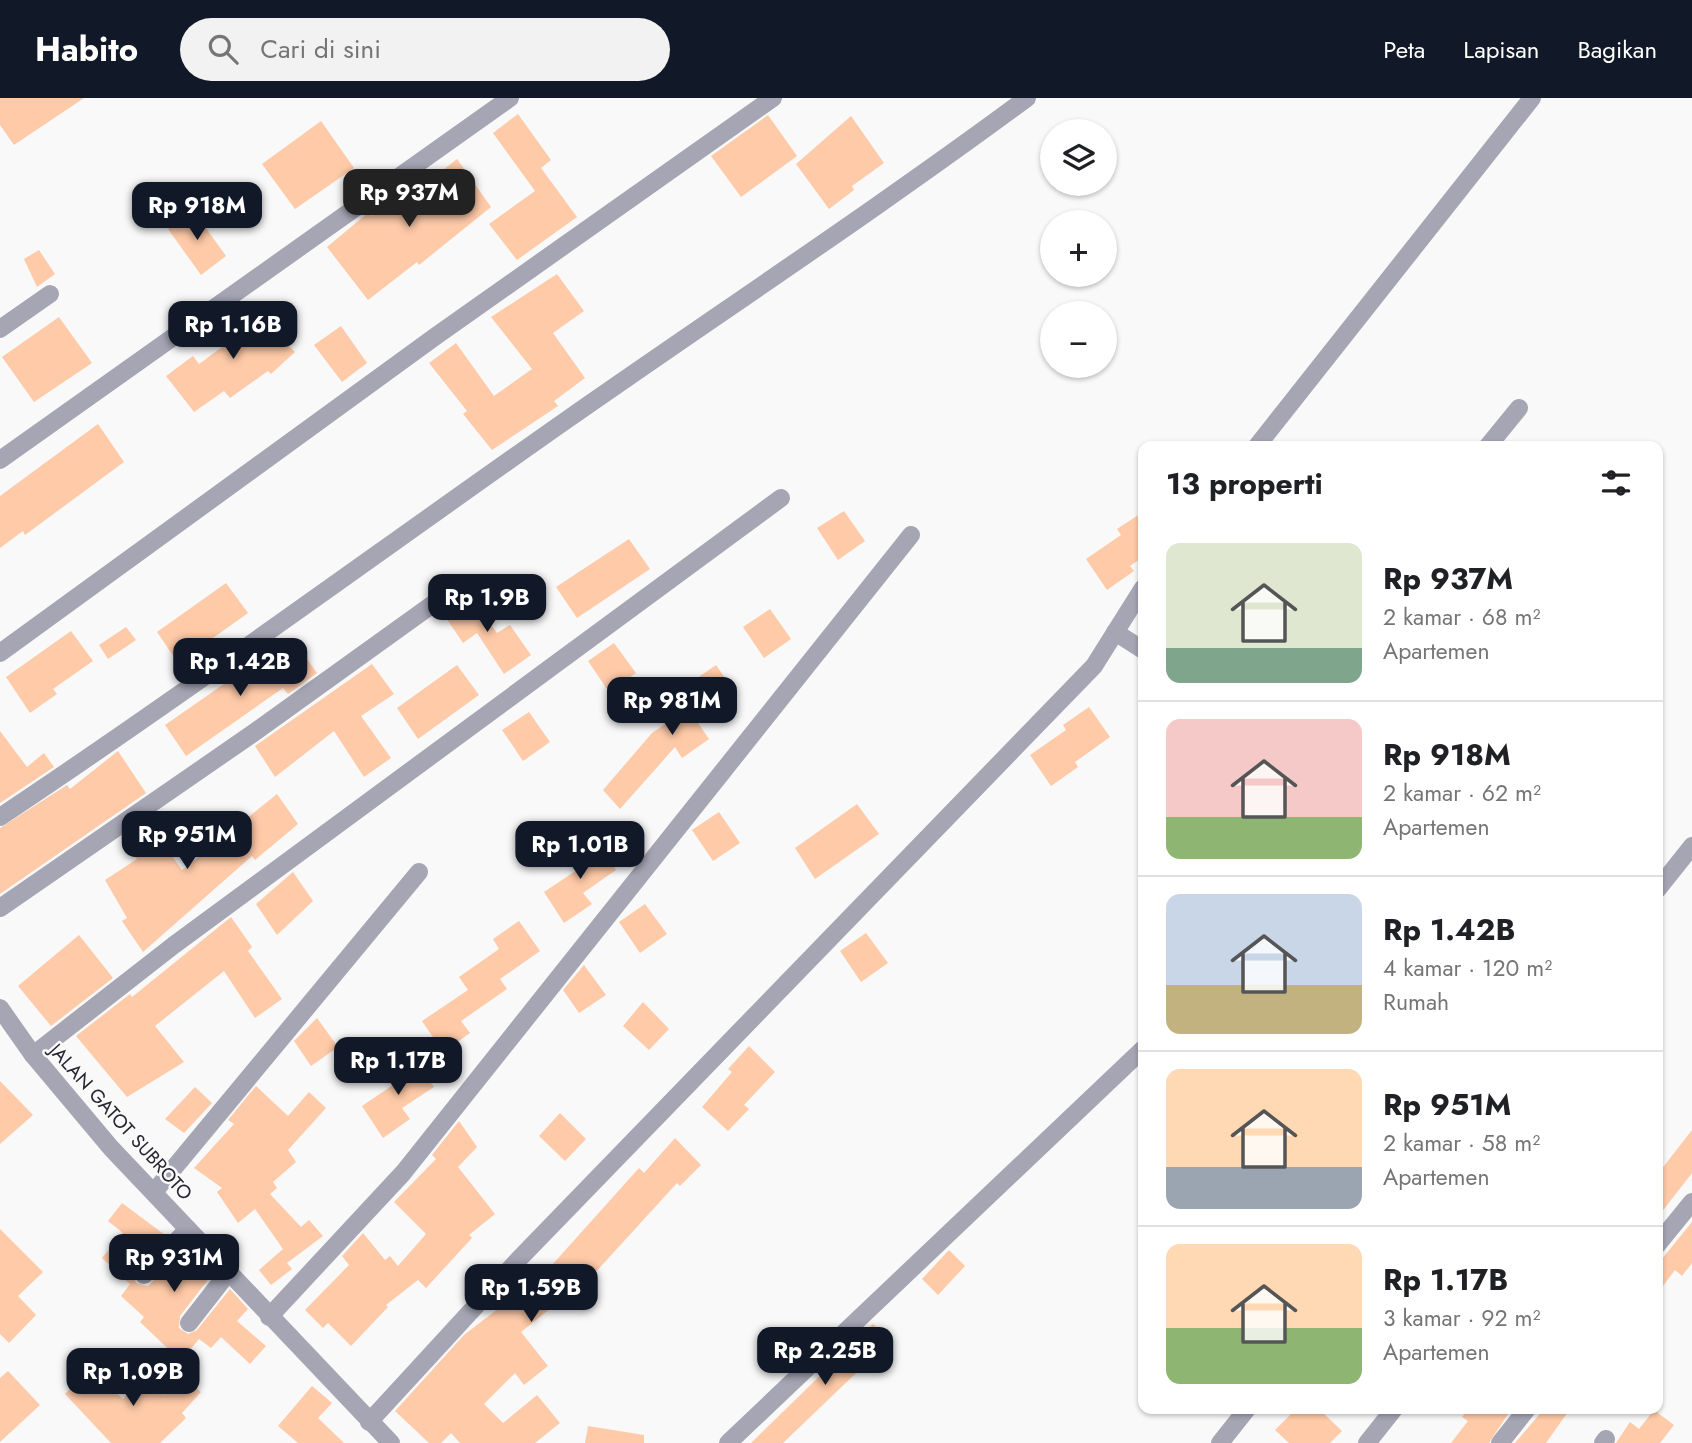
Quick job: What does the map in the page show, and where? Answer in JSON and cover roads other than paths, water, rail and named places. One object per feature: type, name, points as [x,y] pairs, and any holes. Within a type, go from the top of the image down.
[{"type":"street","points":[[0,460],[510,98]]},
{"type":"street","points":[[0,653],[436,336],[773,98]]},
{"type":"street","points":[[0,817],[151,716],[569,418],[930,170],[1027,98]]},
{"type":"street","points":[[1261,441],[1532,98]]},
{"type":"street","points":[[0,329],[50,294]]},
{"type":"street","points":[[1492,441],[1519,408]]},
{"type":"street","points":[[33,1055],[174,945],[781,498]]},
{"type":"street","points":[[269,1317],[403,1173],[911,535]]},
{"type":"street","points":[[0,908],[241,742],[458,586]]},
{"type":"street","points":[[369,1422],[519,1260],[1065,697],[1102,657],[1138,596]]},
{"type":"street","points":[[1115,632],[1138,647]]},
{"type":"street","points":[[1663,882],[1692,846]]},
{"type":"street","points":[[155,1192],[419,872]]},
{"type":"street","name":"JALAN GATOT SUBROTO","points":[[0,1008],[33,1055],[111,1148],[391,1443]]},
{"type":"street","points":[[728,1443],[1138,1053]]},
{"type":"street","points":[[1663,1238],[1692,1202]]},
{"type":"street","points":[[144,1275],[188,1228]]},
{"type":"street","points":[[189,1323],[228,1273]]},
{"type":"street","points":[[1220,1443],[1243,1414]]},
{"type":"street","points":[[1367,1443],[1390,1414]]},
{"type":"street","points":[[1500,1443],[1523,1414]]}]
